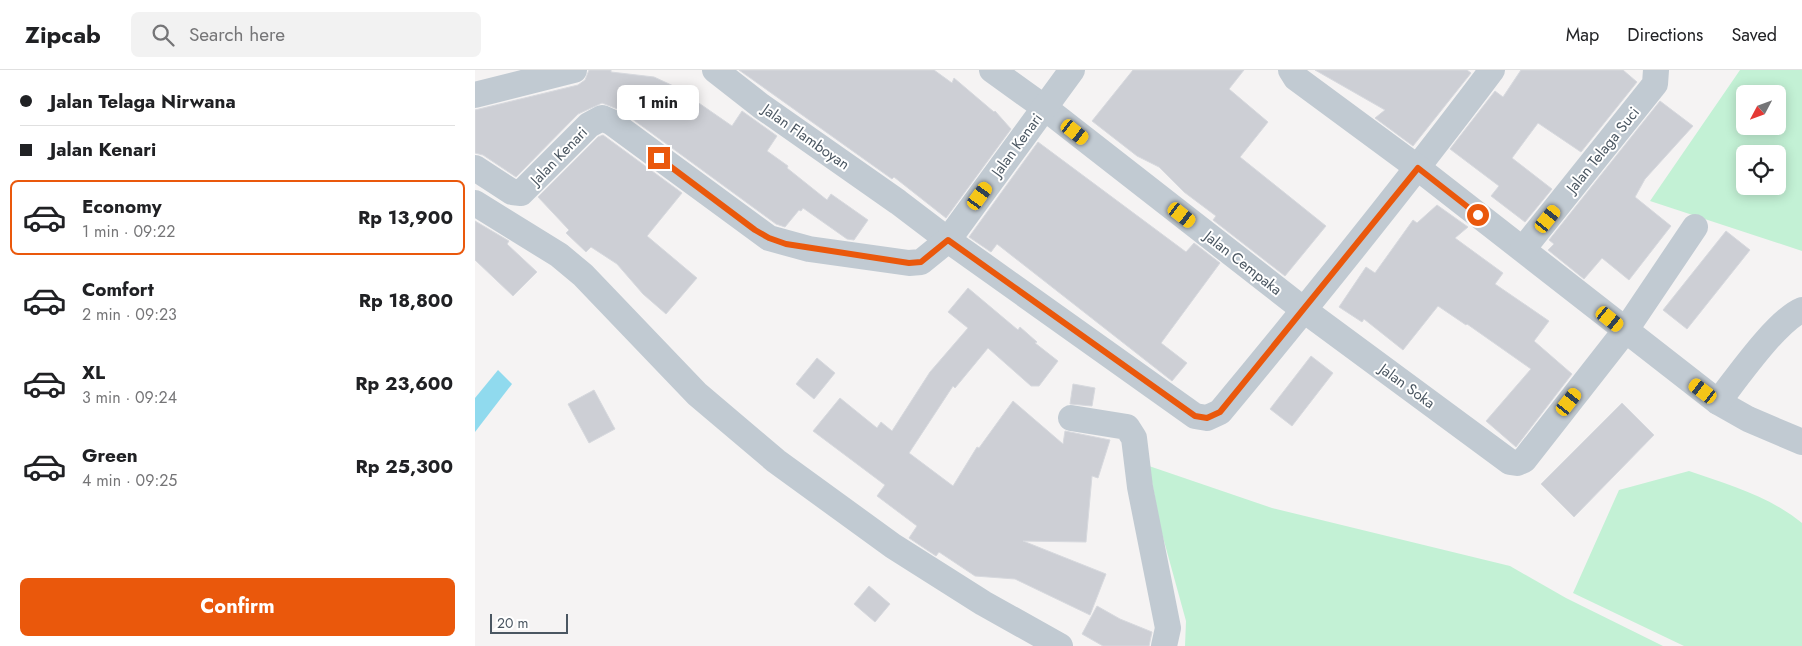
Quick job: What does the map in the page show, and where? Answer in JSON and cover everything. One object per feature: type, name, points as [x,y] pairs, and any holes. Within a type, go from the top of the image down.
[{"type":"street","points":[[475,95],[574,70]]},
{"type":"street","name":"Jalan Flamboyan","points":[[715,70],[761,106],[898,202],[948,240],[1195,416],[1207,418],[1220,412],[1304,310],[1418,168],[1492,70]]},
{"type":"street","name":"Jalan Cempaka","points":[[992,70],[1045,108],[1304,310]]},
{"type":"street","name":"Jalan Kenari","points":[[475,168],[512,192],[521,193],[589,125],[602,118],[611,122],[769,238],[809,249],[909,263],[921,262],[948,240],[1072,70]]},
{"type":"street","points":[[1291,70],[1296,78],[1418,168],[1718,402],[1748,419],[1802,442]]},
{"type":"street","name":"Jalan Telaga Suci","points":[[1523,249],[1655,84],[1656,70]]},
{"type":"street","points":[[475,203],[559,255],[583,275],[697,394],[776,461],[893,546],[983,603],[1060,646]]},
{"type":"street","points":[[1625,331],[1695,227]]},
{"type":"street","name":"Jalan Soka","points":[[1304,310],[1511,462],[1517,463],[1524,460],[1625,331]]},
{"type":"street","points":[[1718,402],[1769,340],[1790,317],[1802,310]]},
{"type":"street","points":[[1071,418],[1127,428],[1134,438],[1140,487],[1168,628],[1164,646]]},
{"type":"green space","points":[[1740,70],[1802,70],[1802,251],[1650,201]]},
{"type":"green space","points":[[1149,466],[1272,508],[1510,566],[1566,598],[1663,646],[1185,646],[1186,621],[1161,530]]},
{"type":"green space","points":[[1689,471],[1734,486],[1762,498],[1802,523],[1802,646],[1684,646],[1573,593],[1619,490]]},
{"type":"water","points":[[498,370],[512,384],[475,432],[475,398]]},
{"type":"building","points":[[589,70],[611,70],[611,72],[654,77],[695,96],[693,99],[732,126],[742,111],[777,136],[767,151],[788,166],[787,168],[827,200],[831,194],[868,220],[854,240],[847,239],[803,208],[801,211],[799,210],[785,227],[776,224],[620,110],[602,103],[578,114],[516,177],[483,155],[475,153],[475,110],[578,85],[585,80]]},
{"type":"building","points":[[739,70],[934,70],[952,83],[954,78],[995,111],[1011,129],[946,218],[894,177],[892,179]]},
{"type":"building","points":[[1133,70],[1244,70],[1229,89],[1268,122],[1240,157],[1326,226],[1285,276],[1213,220],[1216,216],[1184,192],[1159,167],[1137,156],[1092,121]]},
{"type":"building","points":[[1315,70],[1467,70],[1471,73],[1413,146],[1375,118],[1385,110]]},
{"type":"building","points":[[1521,70],[1623,70],[1637,82],[1581,152],[1538,123],[1512,158],[1552,189],[1525,222],[1491,196],[1499,186],[1450,149],[1495,91],[1503,97]]},
{"type":"building","points":[[1660,101],[1693,126],[1645,179],[1635,197],[1671,226],[1629,280],[1602,258],[1584,279],[1548,250],[1554,244],[1549,240]]},
{"type":"building","points":[[603,135],[682,193],[647,236],[697,278],[666,314],[643,294],[617,264],[591,247],[586,252],[566,233],[569,230],[538,197],[598,137]]},
{"type":"building","points":[[1038,142],[1186,252],[1194,243],[1220,263],[1161,343],[1187,363],[1172,381],[997,244],[991,252],[969,237]]},
{"type":"building","points":[[1437,205],[1468,227],[1455,238],[1503,273],[1495,284],[1549,321],[1534,341],[1572,374],[1516,447],[1486,421],[1531,369],[1438,306],[1403,350],[1364,319],[1362,322],[1339,307],[1366,267],[1375,273],[1413,220],[1417,223]]},
{"type":"building","points":[[475,221],[509,241],[507,244],[537,272],[513,296],[475,260]]},
{"type":"building","points":[[1726,231],[1750,250],[1687,329],[1663,310]]},
{"type":"building","points":[[968,288],[1018,330],[1020,327],[1037,342],[1035,343],[1058,361],[1039,386],[1031,386],[988,348],[955,388],[953,386],[909,453],[953,486],[977,447],[979,448],[1013,401],[1063,444],[1065,431],[1110,440],[1098,478],[1092,476],[1086,542],[1023,541],[1106,574],[1090,615],[1015,579],[975,576],[939,552],[936,556],[909,538],[917,526],[877,496],[885,485],[813,431],[840,398],[877,428],[881,422],[892,431],[930,372],[968,328],[948,312]]},
{"type":"building","points":[[1311,356],[1333,373],[1292,426],[1270,409]]},
{"type":"building","points":[[817,358],[835,373],[814,399],[796,384]]},
{"type":"building","points":[[1073,384],[1095,388],[1092,406],[1070,404]]},
{"type":"building","points":[[594,390],[615,429],[589,443],[568,404]]},
{"type":"building","points":[[1622,403],[1654,435],[1574,517],[1541,484]]},
{"type":"building","points":[[869,586],[890,604],[875,622],[854,604]]},
{"type":"building","points":[[1097,606],[1120,619],[1152,632],[1149,646],[1103,646],[1082,634]]},
{"type":"route","points":[[659,158],[755,230],[769,238],[786,244],[909,263],[921,262],[948,240],[1195,416],[1207,418],[1220,412],[1418,168],[1478,215]]}]
